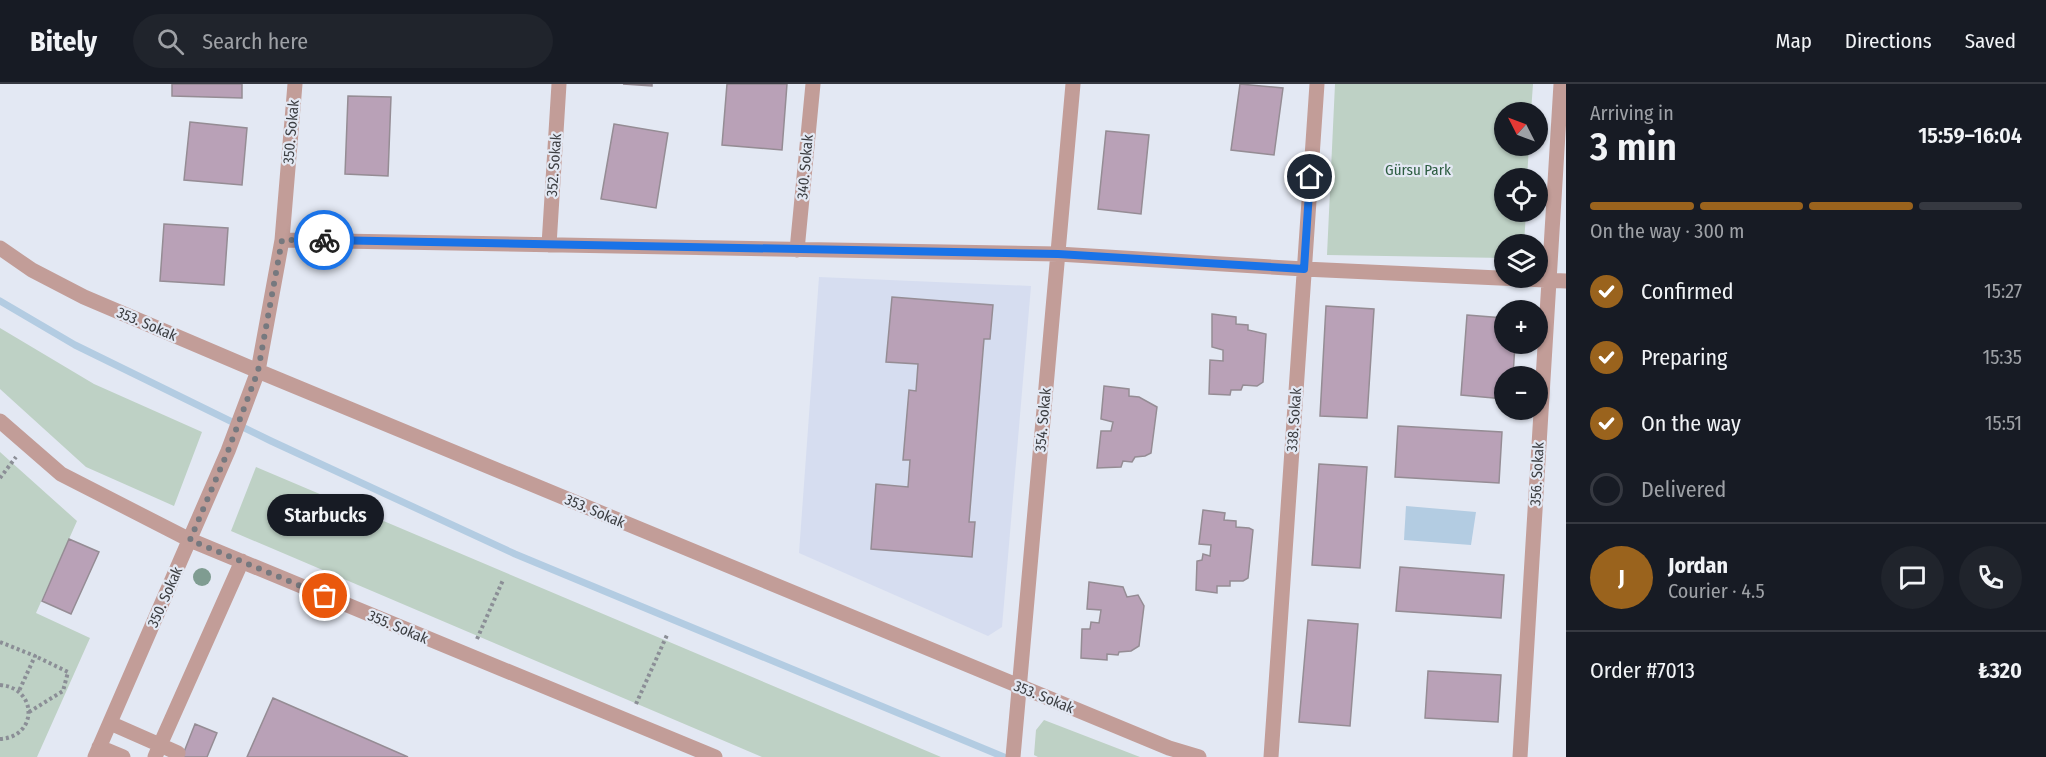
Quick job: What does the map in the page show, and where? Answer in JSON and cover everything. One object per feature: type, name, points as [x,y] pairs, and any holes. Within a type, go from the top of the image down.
[{"type":"street","name":"350. Sokak","points":[[97,752],[228,451],[258,371],[282,240],[295,84]]},
{"type":"street","name":"352. Sokak","points":[[549,245],[560,84]]},
{"type":"street","name":"340. Sokak","points":[[797,250],[813,84]]},
{"type":"street","name":"354. Sokak","points":[[1013,757],[1073,84]]},
{"type":"street","name":"338. Sokak","points":[[1271,757],[1317,84]]},
{"type":"street","name":"356. Sokak","points":[[1520,757],[1561,84]]},
{"type":"street","points":[[282,240],[1058,254],[1304,269],[1566,281]]},
{"type":"street","name":"353. Sokak","points":[[0,248],[32,270],[84,297],[258,371],[1169,748],[1198,757]]},
{"type":"street","name":"355. Sokak","points":[[0,421],[61,474],[190,540],[715,757]]},
{"type":"street","points":[[158,751],[242,561]]},
{"type":"street","points":[[110,723],[158,751],[178,753]]},
{"type":"street","points":[[97,752],[123,757]]},
{"type":"path","points":[[470,657],[503,580]]},
{"type":"path","points":[[628,722],[667,634]]},
{"type":"path","points":[[0,642],[68,672],[63,690],[29,712]]},
{"type":"path","points":[[19,691],[35,656]]},
{"type":"path","points":[[0,685],[19,691],[28,704],[29,712],[23,729],[16,735],[0,739]]},
{"type":"shaded area","points":[[819,277],[1031,286],[1002,627],[988,636],[799,553]]},
{"type":"shaded area","points":[[1406,506],[1476,512],[1471,545],[1404,540]]},
{"type":"green space","name":"Gürsu Park","points":[[1335,84],[1533,84],[1532,102],[1494,102],[1494,156],[1528,156],[1528,168],[1494,168],[1494,222],[1525,222],[1525,234],[1494,234],[1494,258],[1327,255]]},
{"type":"green space","points":[[0,328],[94,384],[202,432],[174,506],[86,467],[0,389]]},
{"type":"green space","points":[[0,452],[77,521],[36,613],[90,638],[37,757],[0,757]]},
{"type":"green space","points":[[256,467],[941,757],[762,757],[231,531]]},
{"type":"green space","points":[[1044,720],[1140,757],[1038,757],[1034,755],[1036,730]]},
{"type":"building","points":[[172,84],[242,84],[242,98],[172,96]]},
{"type":"building","points":[[623,84],[652,84],[652,86]]},
{"type":"building","points":[[727,84],[787,84],[782,150],[722,145]]},
{"type":"building","points":[[1240,84],[1283,88],[1274,155],[1231,150]]},
{"type":"building","points":[[348,96],[391,97],[388,176],[345,174]]},
{"type":"building","points":[[190,122],[247,128],[242,185],[184,180]]},
{"type":"building","points":[[614,124],[668,133],[656,208],[601,199]]},
{"type":"building","points":[[1106,131],[1149,135],[1141,214],[1098,209]]},
{"type":"building","points":[[164,224],[228,228],[224,285],[160,281]]},
{"type":"building","points":[[892,297],[993,305],[990,339],[984,339],[969,522],[975,522],[972,557],[871,549],[876,484],[908,487],[910,460],[903,460],[909,390],[916,391],[918,364],[886,362]]},
{"type":"building","points":[[1326,306],[1374,309],[1367,418],[1320,416]]},
{"type":"building","points":[[1212,314],[1236,317],[1236,324],[1248,325],[1248,330],[1266,334],[1263,382],[1257,386],[1243,385],[1241,390],[1231,390],[1230,395],[1209,394],[1210,360],[1223,361],[1223,350],[1212,347]]},
{"type":"building","points":[[1467,315],[1494,317],[1494,354],[1514,354],[1514,366],[1494,366],[1494,398],[1461,395]]},
{"type":"building","points":[[1104,386],[1129,389],[1129,396],[1139,397],[1157,407],[1151,453],[1135,457],[1132,462],[1123,461],[1121,467],[1097,468],[1101,431],[1111,431],[1113,422],[1101,419]]},
{"type":"building","points":[[1398,426],[1502,432],[1499,483],[1395,477]]},
{"type":"building","points":[[1319,464],[1367,467],[1360,568],[1312,565]]},
{"type":"building","points":[[1203,510],[1225,513],[1224,520],[1236,521],[1236,527],[1253,530],[1248,578],[1243,581],[1230,581],[1230,586],[1217,586],[1217,593],[1196,590],[1197,561],[1202,560],[1203,554],[1210,556],[1211,545],[1199,544]]},
{"type":"building","points":[[69,539],[99,552],[71,614],[42,601]]},
{"type":"building","points":[[1400,567],[1504,575],[1501,618],[1396,611]]},
{"type":"building","points":[[1089,582],[1123,587],[1127,597],[1138,595],[1144,606],[1139,646],[1131,651],[1119,652],[1118,655],[1107,654],[1107,660],[1081,658],[1082,629],[1090,629],[1091,622],[1099,623],[1101,610],[1087,609]]},
{"type":"building","points":[[1308,620],[1358,624],[1350,726],[1299,722]]},
{"type":"building","points":[[1428,671],[1501,675],[1498,722],[1425,718]]},
{"type":"building","points":[[273,698],[408,757],[247,757]]},
{"type":"building","points":[[195,724],[217,733],[207,757],[182,757]]},
{"type":"waterway","points":[[0,301],[75,345],[271,441],[515,554],[1004,757]]},
{"type":"way so far","points":[[324,240],[282,240],[258,371],[228,451],[190,540],[325,596]]},
{"type":"place","name":"Starbucks","points":[[325,596]]},
{"type":"route","points":[[324,240],[1058,254],[1304,269],[1310,177]]}]
